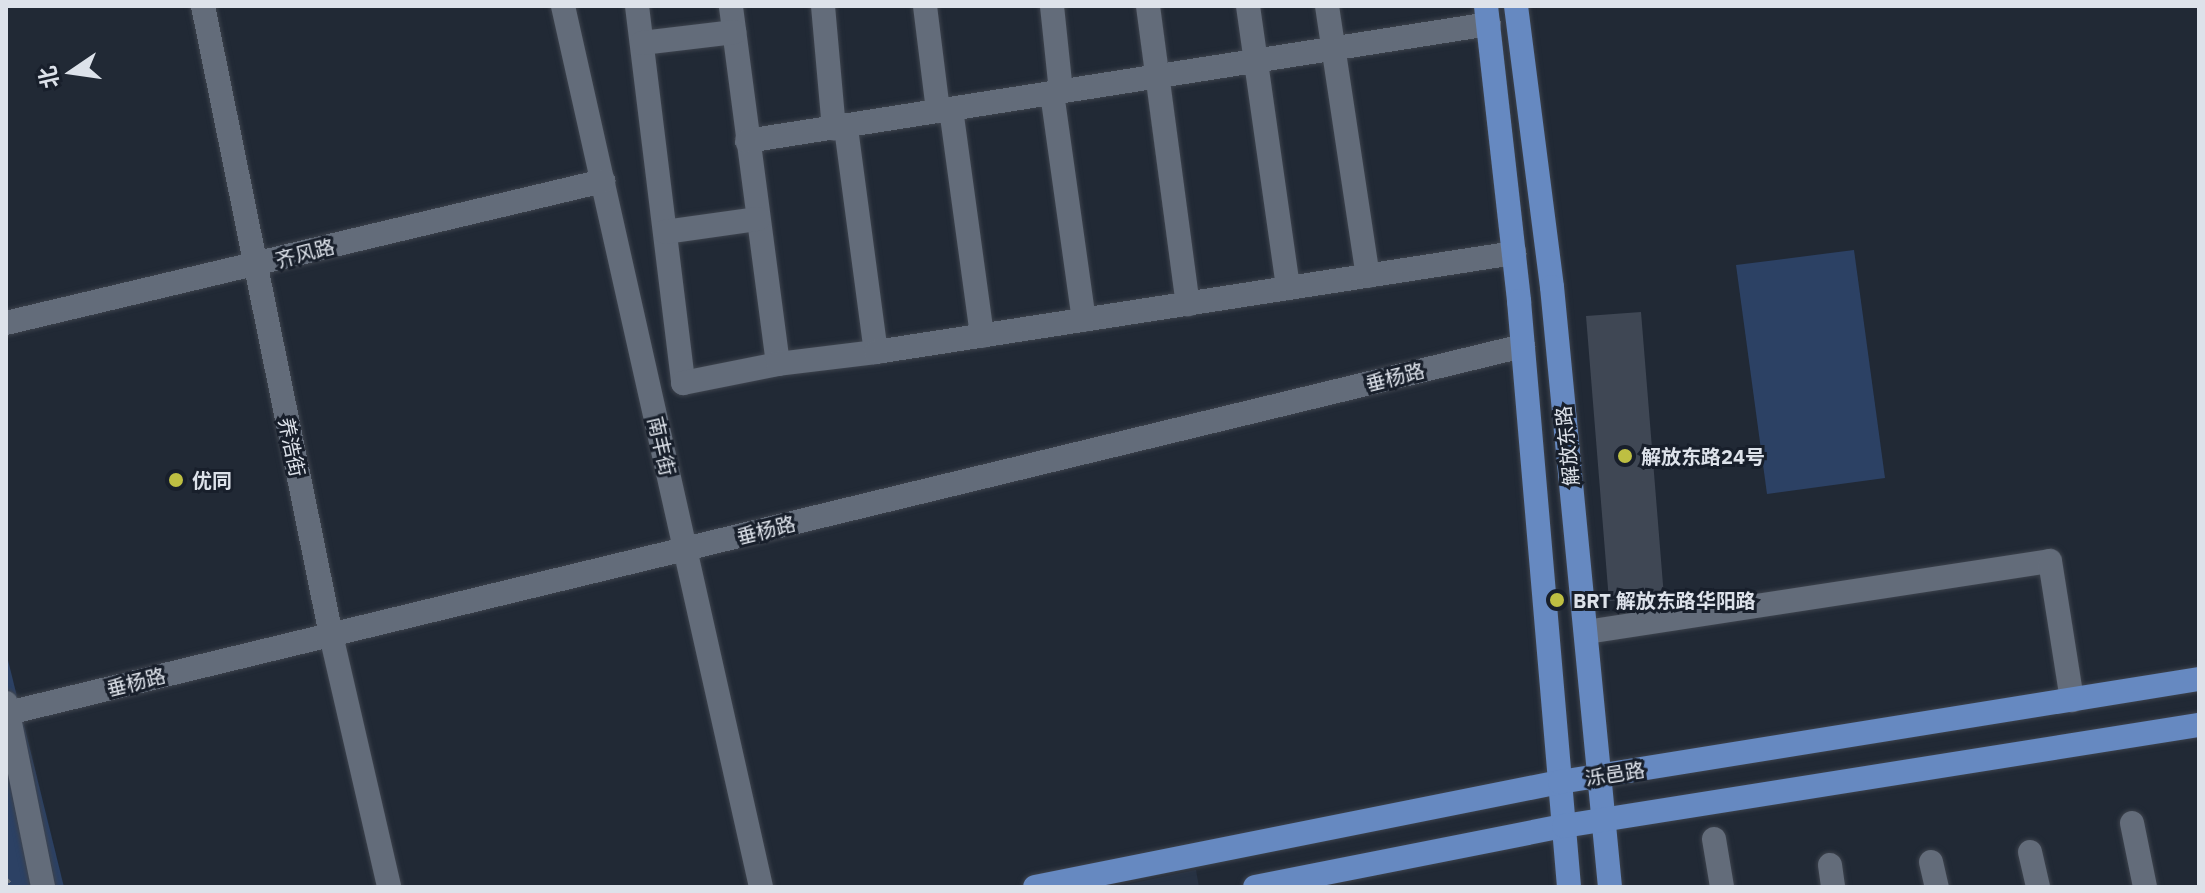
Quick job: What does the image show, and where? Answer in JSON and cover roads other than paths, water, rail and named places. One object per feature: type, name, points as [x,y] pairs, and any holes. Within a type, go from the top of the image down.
[{"type":"main road","name":"解放东路","points":[[1516,6],[1552,287],[1610,887]]},
{"type":"main road","name":"解放东路","points":[[1488,15],[1523,346],[1569,887]]},
{"type":"main road","name":"泺邑路","points":[[1035,887],[1560,782],[2199,679]]},
{"type":"main road","points":[[1255,887],[1564,826],[1603,823],[2199,725]]},
{"type":"street","name":"养浩街","points":[[203,6],[331,635],[389,887]]},
{"type":"street","name":"南丰街","points":[[563,6],[761,887]]},
{"type":"street","points":[[637,6],[683,383],[778,364],[876,352],[1514,253]]},
{"type":"street","points":[[731,6],[778,364]]},
{"type":"street","points":[[823,6],[876,352]]},
{"type":"street","points":[[925,6],[982,336]]},
{"type":"street","points":[[1052,6],[1056,93],[1084,320]]},
{"type":"street","points":[[1148,6],[1188,304]]},
{"type":"street","points":[[1248,6],[1288,288]]},
{"type":"street","points":[[1327,6],[1368,276]]},
{"type":"street","points":[[747,141],[1333,49],[1488,15]]},
{"type":"street","points":[[642,43],[734,32]]},
{"type":"street","name":"齐风路","points":[[6,323],[603,181]]},
{"type":"street","points":[[665,232],[758,219]]},
{"type":"street","name":"垂杨路","points":[[7,708],[331,635],[1523,346]]},
{"type":"street","points":[[1586,632],[2050,561],[2072,700]]},
{"type":"street","points":[[7,708],[43,887]]},
{"type":"street","points":[[2132,823],[2145,887]]},
{"type":"street","points":[[1714,839],[1722,887]]},
{"type":"street","points":[[2030,852],[2038,887]]},
{"type":"street","points":[[1931,862],[1937,887]]},
{"type":"place","name":"解放东路24号","points":[[1625,456]]},
{"type":"place","name":"优同","points":[[176,480]]},
{"type":"place","name":"BRT 解放东路华阳路","points":[[1557,600]]}]
